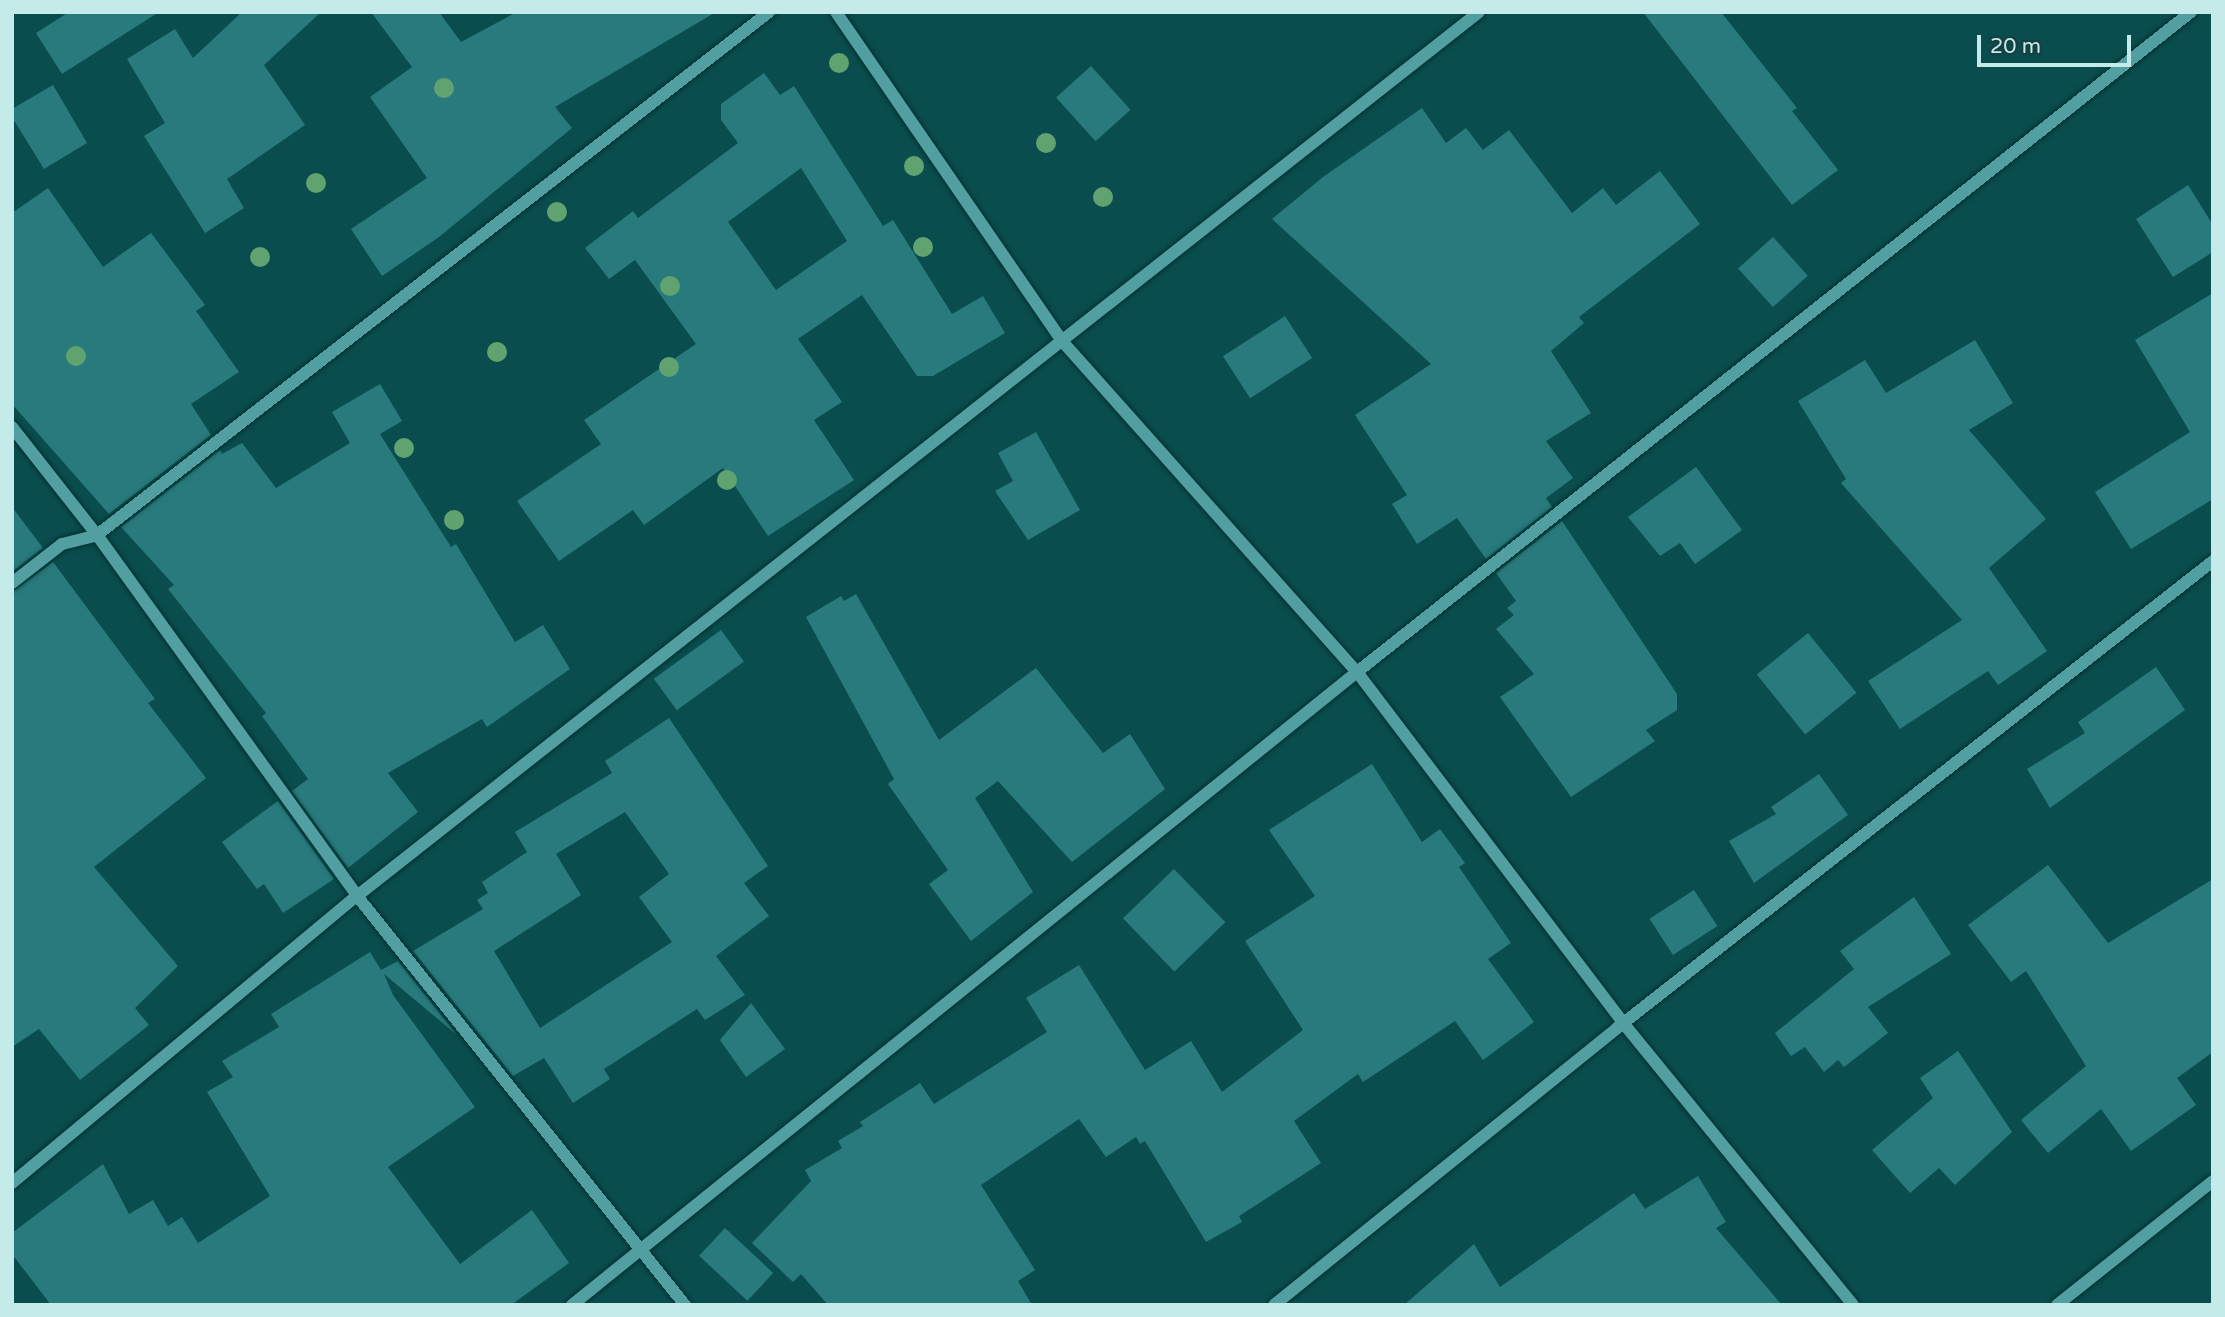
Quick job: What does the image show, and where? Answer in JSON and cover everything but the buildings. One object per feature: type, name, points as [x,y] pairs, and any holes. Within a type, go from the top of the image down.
[{"type":"street","points":[[12,583],[62,544],[97,535],[769,12]]},
{"type":"street","points":[[836,12],[1062,341],[1357,672],[1624,1024],[1853,1305]]},
{"type":"street","points":[[12,1183],[357,895],[1479,12]]},
{"type":"street","points":[[572,1305],[1357,672],[2191,12]]},
{"type":"street","points":[[12,427],[97,535],[357,895],[685,1305]]},
{"type":"street","points":[[1274,1305],[1624,1024],[2213,561]]},
{"type":"street","points":[[2057,1305],[2213,1181]]}]
